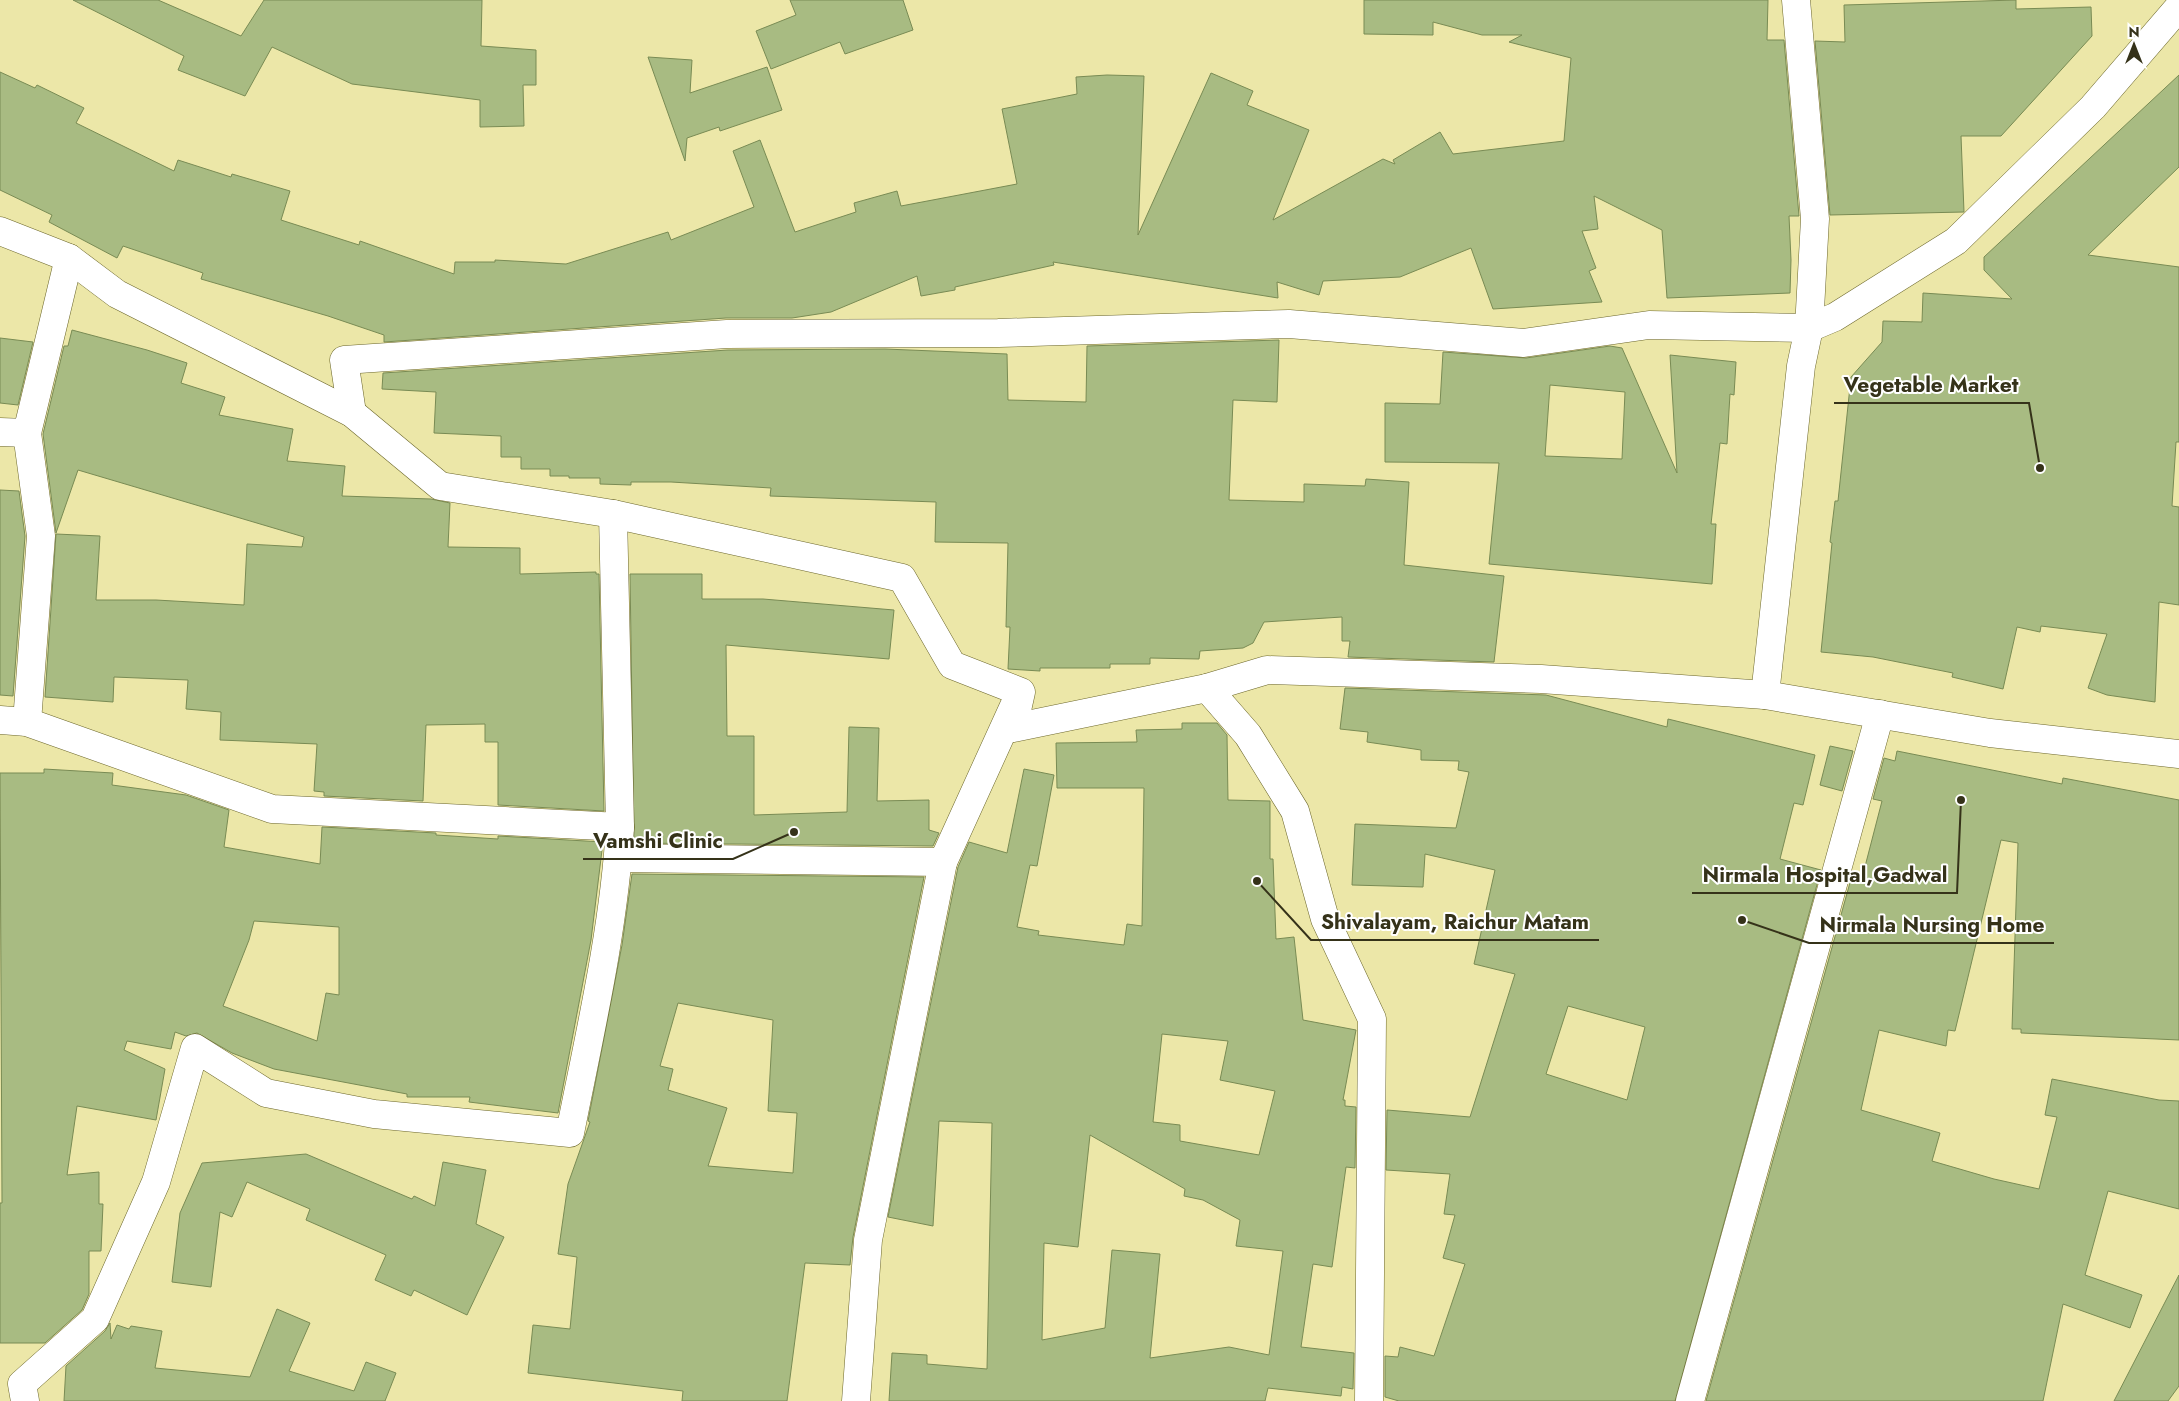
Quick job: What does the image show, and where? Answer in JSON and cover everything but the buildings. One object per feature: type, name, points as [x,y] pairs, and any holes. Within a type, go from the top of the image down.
[{"type":"street","points":[[1764,696],[1801,366],[1809,328],[1815,218],[1796,0]]},
{"type":"street","points":[[352,414],[344,360],[727,334],[998,333],[1289,324],[1524,343],[1649,325],[1809,328],[1835,317],[1956,241],[2093,107],[2179,7]]},
{"type":"street","points":[[0,231],[69,258],[117,294],[352,414],[440,486],[613,514],[902,578],[952,665],[1020,692]]},
{"type":"street","points":[[27,722],[41,536],[27,433],[69,258]]},
{"type":"street","points":[[0,432],[27,433]]},
{"type":"street","points":[[25,1401],[22,1384],[94,1319],[156,1182],[195,1048],[266,1093],[374,1114],[570,1133],[600,981],[618,858],[620,827],[613,514]]},
{"type":"street","points":[[1020,692],[1013,728],[1207,688],[1267,670],[1541,679],[1764,696],[1990,733],[2179,754]]},
{"type":"street","points":[[1207,688],[1248,735],[1295,811],[1325,919],[1372,1019],[1369,1401]]},
{"type":"street","points":[[856,1401],[868,1240],[944,862],[1020,692]]},
{"type":"street","points":[[1690,1401],[1880,714]]},
{"type":"street","points":[[0,720],[27,722],[272,809],[620,827]]},
{"type":"street","points":[[618,858],[944,862]]},
{"type":"place","name":"Vegetable Market","points":[[2040,468]]},
{"type":"place","name":"Nirmala Hospital,Gadwal","points":[[1961,800]]},
{"type":"place","name":"Vamshi Clinic","points":[[794,832]]},
{"type":"place","name":"Shivalayam, Raichur Matam","points":[[1257,881]]},
{"type":"place","name":"Nirmala Nursing Home","points":[[1742,920]]}]
